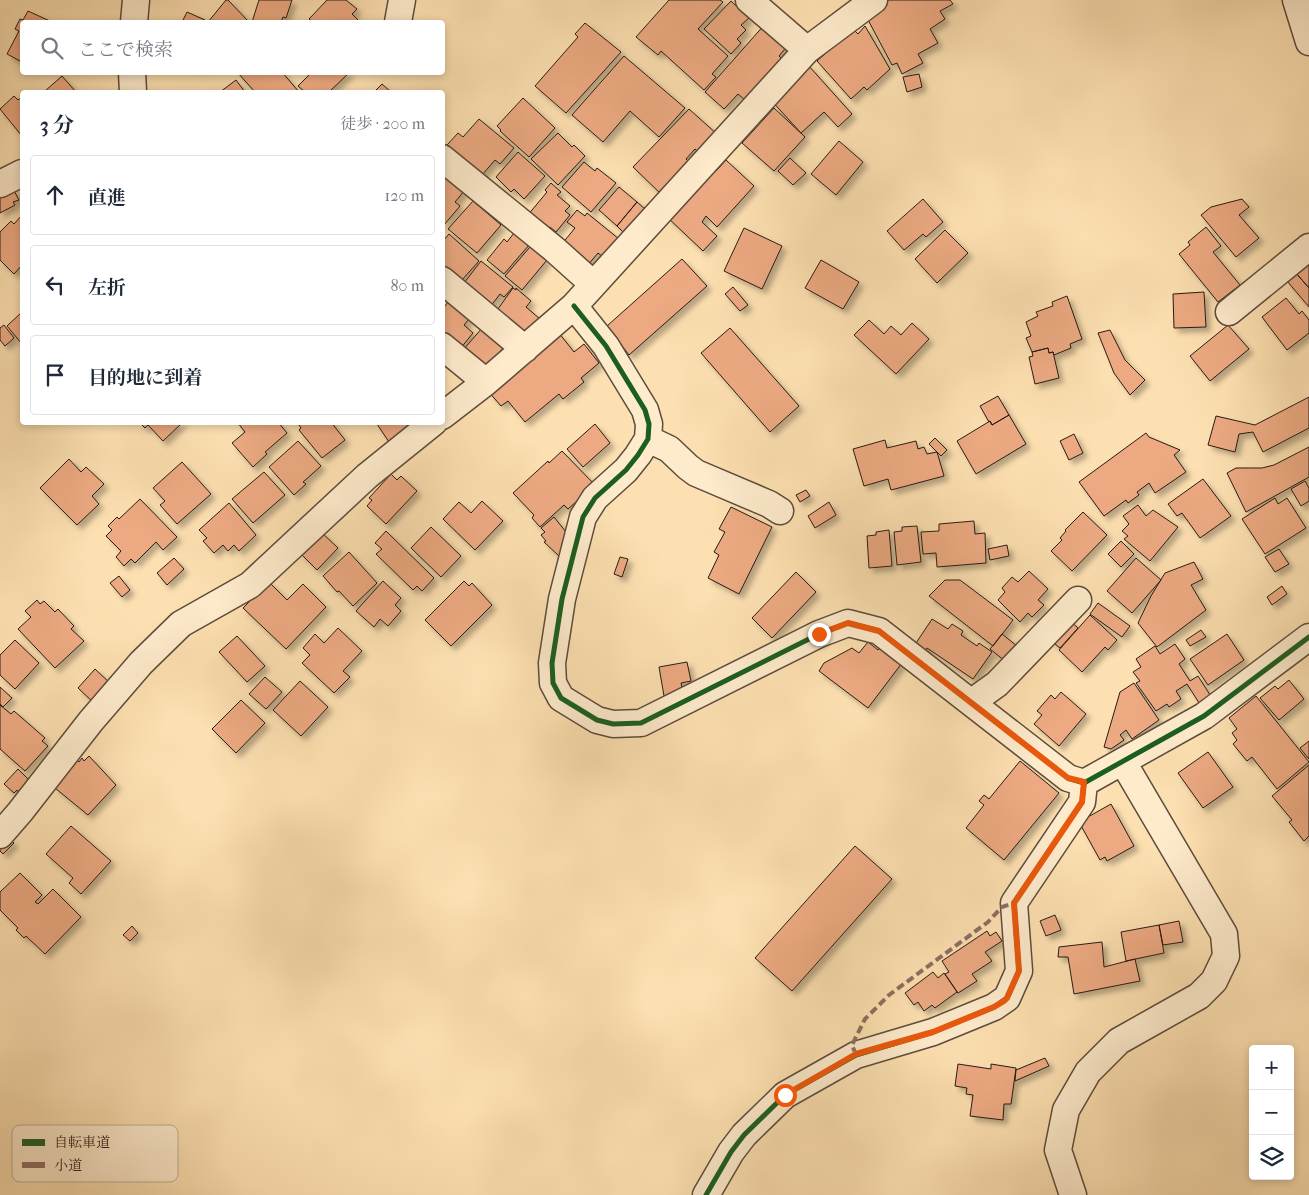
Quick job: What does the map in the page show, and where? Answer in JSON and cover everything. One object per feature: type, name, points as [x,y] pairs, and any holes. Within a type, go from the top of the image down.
[{"type":"street","points":[[134,20],[136,0]]},
{"type":"street","points":[[398,20],[402,0]]},
{"type":"street","points":[[749,0],[807,50]]},
{"type":"street","points":[[445,413],[486,382],[574,306],[807,50],[874,0]]},
{"type":"street","points":[[1296,0],[1309,42]]},
{"type":"street","points":[[132,75],[133,90]]},
{"type":"street","points":[[445,160],[554,249],[593,284]]},
{"type":"street","points":[[0,184],[20,174]]},
{"type":"street","points":[[1229,312],[1309,247]]},
{"type":"street","points":[[445,282],[525,349]]},
{"type":"street","points":[[574,306],[606,346],[645,410],[649,424],[648,439],[638,455],[626,470],[596,498],[583,517],[562,599],[552,663],[553,683],[561,698],[596,720],[613,724],[641,723],[819,634],[848,623],[879,631],[1068,778],[1084,782],[1204,716],[1309,637]]},
{"type":"street","points":[[445,348],[486,382]]},
{"type":"street","points":[[0,835],[91,721],[128,678],[182,624],[250,585],[367,476],[430,425]]},
{"type":"street","points":[[648,439],[669,449],[696,473],[769,504],[780,511]]},
{"type":"street","points":[[972,702],[997,684],[1078,600]]},
{"type":"street","points":[[1073,1195],[1058,1150],[1066,1110],[1088,1072],[1119,1041],[1199,996],[1214,981],[1226,956],[1224,934],[1123,762]]},
{"type":"street","points":[[706,1195],[731,1152],[744,1135],[785,1095],[856,1054],[933,1032],[994,1007],[1007,998],[1019,971],[1014,903],[1082,802],[1084,782]]},
{"type":"building","points":[[228,0],[247,20],[210,20]]},
{"type":"building","points":[[259,0],[292,0],[286,18],[283,17],[282,20],[253,20]]},
{"type":"building","points":[[327,0],[346,0],[357,9],[352,14],[358,20],[309,19]]},
{"type":"building","points":[[669,0],[720,0],[723,2],[698,29],[728,56],[712,74],[716,77],[704,90],[661,51],[658,55],[636,37]]},
{"type":"building","points":[[887,0],[950,0],[953,4],[940,11],[945,19],[930,29],[938,43],[918,54],[923,63],[902,74],[897,63],[892,65],[867,18]]},
{"type":"building","points":[[731,1],[749,18],[741,25],[746,30],[737,39],[741,43],[731,54],[704,29]]},
{"type":"building","points":[[28,11],[48,20],[23,20]]},
{"type":"building","points":[[187,12],[205,20],[183,20]]},
{"type":"building","points":[[20,19],[23,20],[20,20],[20,61],[7,54],[19,31],[15,29]]},
{"type":"building","points":[[585,23],[621,52],[566,113],[535,86],[578,37],[575,34]]},
{"type":"building","points":[[766,23],[789,44],[779,56],[783,60],[746,101],[738,94],[724,109],[705,92]]},
{"type":"building","points":[[865,26],[890,69],[867,90],[864,87],[851,99],[817,61],[853,29],[858,34]]},
{"type":"building","points":[[624,56],[685,108],[659,137],[630,111],[603,142],[572,115]]},
{"type":"building","points":[[808,65],[852,114],[838,127],[824,112],[801,133],[770,99],[780,99],[788,91],[784,86]]},
{"type":"building","points":[[919,74],[922,87],[907,92],[903,77]]},
{"type":"building","points":[[240,75],[285,75],[297,90],[253,90]]},
{"type":"building","points":[[309,75],[347,75],[331,90],[303,90],[298,86]]},
{"type":"building","points":[[62,76],[74,90],[46,90]]},
{"type":"building","points":[[236,80],[244,90],[223,90]]},
{"type":"building","points":[[382,84],[389,90],[376,90]]},
{"type":"building","points":[[14,96],[18,100],[20,98],[20,134],[0,109]]},
{"type":"building","points":[[523,98],[555,128],[529,157],[500,131],[497,126]]},
{"type":"building","points":[[774,108],[805,137],[774,171],[742,143]]},
{"type":"building","points":[[689,109],[718,135],[701,154],[695,149],[686,159],[692,165],[662,195],[633,167]]},
{"type":"building","points":[[479,119],[514,148],[500,164],[495,160],[482,175],[447,145],[458,133],[463,137]]},
{"type":"building","points":[[558,133],[572,147],[574,145],[585,156],[558,185],[531,159]]},
{"type":"building","points":[[839,141],[863,162],[836,195],[811,174]]},
{"type":"building","points":[[518,152],[545,176],[524,199],[514,189],[511,192],[496,177]]},
{"type":"building","points":[[790,158],[806,173],[793,185],[778,171]]},
{"type":"building","points":[[726,160],[754,186],[717,227],[706,216],[702,222],[717,236],[703,251],[667,217],[712,168],[716,171]]},
{"type":"building","points":[[584,162],[595,171],[597,168],[616,183],[591,212],[562,187]]},
{"type":"building","points":[[445,175],[464,191],[455,202],[460,206],[445,224]]},
{"type":"building","points":[[551,183],[561,192],[557,195],[570,206],[565,211],[570,215],[556,232],[550,227],[546,232],[527,216],[547,192],[545,190]]},
{"type":"building","points":[[12,187],[19,200],[13,202],[15,205],[0,213],[0,193]]},
{"type":"building","points":[[619,187],[637,202],[617,226],[599,210]]},
{"type":"building","points":[[923,199],[943,222],[926,237],[923,234],[904,250],[887,231]]},
{"type":"building","points":[[1242,199],[1249,207],[1239,215],[1259,238],[1236,257],[1201,215],[1211,207]]},
{"type":"building","points":[[473,201],[501,225],[477,253],[448,229]]},
{"type":"building","points":[[637,202],[645,209],[624,233],[617,226]]},
{"type":"building","points":[[577,210],[585,216],[587,213],[619,239],[603,257],[598,253],[587,266],[561,245],[575,228],[567,222]]},
{"type":"building","points":[[20,217],[20,267],[14,274],[0,260],[0,232],[11,221],[14,224]]},
{"type":"building","points":[[1206,227],[1221,246],[1213,252],[1240,285],[1218,302],[1179,254],[1190,245],[1188,242]]},
{"type":"building","points":[[744,228],[782,246],[762,289],[724,271]]},
{"type":"building","points":[[945,230],[968,253],[937,283],[915,259]]},
{"type":"building","points":[[514,233],[529,245],[504,274],[487,260],[504,239],[507,242]]},
{"type":"building","points":[[449,234],[479,261],[461,281],[445,272],[445,239]]},
{"type":"building","points":[[530,247],[547,260],[522,290],[505,276]]},
{"type":"building","points":[[682,259],[707,286],[629,355],[607,326]]},
{"type":"building","points":[[821,260],[859,282],[843,309],[805,288]]},
{"type":"building","points":[[481,261],[513,287],[504,297],[500,294],[490,307],[464,283]]},
{"type":"building","points":[[1309,262],[1309,288],[1296,273]]},
{"type":"building","points":[[1296,273],[1309,288],[1309,307],[1287,281]]},
{"type":"building","points":[[733,287],[748,305],[740,311],[725,294]]},
{"type":"building","points":[[513,288],[516,290],[516,288],[531,301],[526,307],[540,319],[524,337],[495,313]]},
{"type":"building","points":[[1204,292],[1206,327],[1174,328],[1173,294]]},
{"type":"building","points":[[1067,296],[1082,339],[1070,344],[1071,348],[1054,355],[1053,352],[1049,353],[1048,348],[1032,352],[1026,338],[1031,336],[1026,322],[1038,316],[1036,312],[1053,306],[1052,302]]},
{"type":"building","points":[[1286,298],[1299,314],[1302,311],[1309,320],[1309,333],[1287,350],[1262,317]]},
{"type":"building","points":[[448,302],[469,319],[464,325],[473,333],[460,349],[445,337],[445,306]]},
{"type":"building","points":[[20,314],[20,342],[7,326]]},
{"type":"building","points":[[869,320],[884,334],[891,326],[901,335],[912,323],[929,339],[896,374],[854,335]]},
{"type":"building","points":[[4,325],[14,338],[5,346],[0,340],[0,328]]},
{"type":"building","points":[[1228,325],[1249,349],[1210,381],[1190,356]]},
{"type":"building","points":[[483,327],[505,346],[485,369],[463,350]]},
{"type":"building","points":[[730,328],[799,406],[770,432],[701,353]]},
{"type":"building","points":[[1110,330],[1125,360],[1145,380],[1130,395],[1114,373],[1098,333]]},
{"type":"building","points":[[559,333],[574,352],[584,344],[599,363],[581,378],[584,382],[563,399],[559,394],[525,422],[508,401],[501,406],[488,391]]},
{"type":"building","points":[[1048,348],[1049,353],[1053,352],[1059,378],[1035,384],[1029,357],[1033,356],[1032,352]]},
{"type":"building","points":[[998,396],[1009,415],[992,425],[980,406]]},
{"type":"building","points":[[1309,397],[1309,428],[1263,452],[1253,432],[1239,434],[1235,452],[1208,445],[1216,416],[1255,425]]},
{"type":"building","points":[[1009,415],[1026,444],[976,474],[957,441],[990,421],[992,425]]},
{"type":"building","points":[[595,424],[610,443],[583,467],[567,449]]},
{"type":"building","points":[[148,425],[180,425],[163,441]]},
{"type":"building","points":[[239,425],[280,425],[287,433],[265,452],[267,454],[253,467],[232,443],[245,432]]},
{"type":"building","points":[[299,425],[333,425],[345,440],[322,458],[299,430],[301,428]]},
{"type":"building","points":[[378,425],[419,425],[391,445]]},
{"type":"building","points":[[1146,433],[1149,437],[1180,450],[1174,455],[1186,472],[1155,493],[1149,483],[1137,492],[1139,495],[1128,503],[1126,500],[1104,516],[1079,482]]},
{"type":"building","points":[[1074,434],[1083,453],[1069,460],[1060,441]]},
{"type":"building","points":[[935,438],[947,450],[941,456],[929,444]]},
{"type":"building","points":[[885,440],[887,448],[916,441],[918,449],[924,447],[927,454],[937,452],[944,476],[891,490],[888,479],[864,486],[853,449]]},
{"type":"building","points":[[298,441],[321,466],[303,482],[306,484],[294,495],[269,467]]},
{"type":"building","points":[[1309,447],[1309,477],[1246,512],[1227,473],[1236,468],[1262,468],[1274,465]]},
{"type":"building","points":[[562,451],[595,485],[568,509],[564,505],[540,527],[532,518],[534,515],[513,493],[548,461],[549,463]]},
{"type":"building","points":[[69,459],[81,472],[86,467],[104,484],[92,496],[99,504],[77,525],[40,488]]},
{"type":"building","points":[[182,462],[211,494],[177,524],[160,505],[165,501],[153,488]]},
{"type":"building","points":[[264,472],[285,495],[253,523],[232,499]]},
{"type":"building","points":[[391,474],[397,480],[401,476],[417,491],[386,524],[367,506],[372,500],[369,498]]},
{"type":"building","points":[[1203,479],[1231,516],[1200,538],[1182,513],[1177,516],[1168,504]]},
{"type":"building","points":[[1305,481],[1309,488],[1309,501],[1301,506],[1291,489]]},
{"type":"building","points":[[806,490],[810,496],[800,502],[796,495]]},
{"type":"building","points":[[1275,498],[1278,504],[1287,498],[1306,528],[1265,554],[1242,519]]},
{"type":"building","points":[[140,499],[177,537],[163,550],[156,542],[135,563],[131,559],[124,566],[116,557],[121,551],[106,536],[112,530],[108,526],[117,517],[119,519]]},
{"type":"building","points":[[482,501],[503,521],[475,550],[443,519],[459,502],[471,513]]},
{"type":"building","points":[[829,502],[836,515],[815,528],[808,516]]},
{"type":"building","points":[[229,503],[256,535],[239,551],[234,545],[228,551],[223,545],[214,553],[203,541],[207,538],[199,530]]},
{"type":"building","points":[[1138,505],[1146,516],[1153,510],[1178,527],[1150,561],[1124,539],[1128,536],[1122,531],[1129,524],[1123,516]]},
{"type":"building","points":[[731,507],[772,527],[739,594],[708,578],[719,555],[714,552],[725,532],[719,529]]},
{"type":"building","points":[[1083,512],[1107,535],[1072,571],[1051,551],[1062,540],[1060,538],[1065,530]]},
{"type":"building","points":[[554,517],[570,537],[562,544],[566,550],[559,556],[544,542],[546,541],[541,535],[545,532],[541,528]]},
{"type":"building","points":[[974,521],[975,534],[985,533],[986,563],[937,567],[936,553],[923,554],[921,532],[939,531],[939,524]]},
{"type":"building","points":[[917,526],[921,562],[897,565],[894,532],[902,531],[902,527]]},
{"type":"building","points":[[431,527],[461,556],[441,577],[411,548]]},
{"type":"building","points":[[889,530],[892,566],[869,568],[867,536]]},
{"type":"building","points":[[320,531],[338,548],[317,570],[299,552]]},
{"type":"building","points":[[386,531],[434,578],[422,591],[417,586],[413,590],[376,554],[382,549],[375,543]]},
{"type":"building","points":[[1121,541],[1134,554],[1121,567],[1108,554]]},
{"type":"building","points":[[1007,545],[1009,556],[990,560],[988,549]]},
{"type":"building","points":[[1279,549],[1289,564],[1275,572],[1265,557]]},
{"type":"building","points":[[349,552],[377,583],[353,606],[323,576]]},
{"type":"building","points":[[620,557],[628,559],[622,577],[614,574]]},
{"type":"building","points":[[174,558],[184,569],[167,585],[157,573]]},
{"type":"building","points":[[1136,558],[1161,580],[1132,613],[1107,591]]},
{"type":"building","points":[[1194,562],[1203,579],[1191,585],[1206,610],[1157,647],[1138,623],[1165,573]]},
{"type":"building","points":[[1029,571],[1048,589],[1038,600],[1044,605],[1032,617],[1028,613],[1020,622],[998,600],[1005,592],[1002,588],[1012,577],[1018,582]]},
{"type":"building","points":[[796,572],[816,592],[772,638],[752,618]]},
{"type":"building","points":[[119,576],[130,590],[122,597],[110,583]]},
{"type":"building","points":[[945,580],[960,580],[1013,620],[993,646],[929,596]]},
{"type":"building","points":[[383,581],[401,598],[395,605],[401,611],[388,626],[380,619],[374,627],[356,611]]},
{"type":"building","points":[[464,581],[469,586],[472,583],[492,605],[451,646],[425,620]]},
{"type":"building","points":[[269,582],[287,600],[303,584],[326,607],[286,649],[243,608]]},
{"type":"building","points":[[1282,586],[1287,594],[1272,605],[1267,597]]},
{"type":"building","points":[[37,600],[40,604],[44,601],[55,612],[58,609],[74,626],[71,629],[84,641],[55,668],[18,629],[31,617],[25,611]]},
{"type":"building","points":[[1098,603],[1130,626],[1122,637],[1090,614]]},
{"type":"building","points":[[1090,615],[1117,640],[1108,650],[1105,647],[1082,672],[1059,650]]},
{"type":"building","points":[[932,619],[948,629],[952,624],[963,631],[961,635],[977,646],[979,643],[992,652],[973,679],[927,648],[924,653],[914,646]]},
{"type":"building","points":[[1069,620],[1078,628],[1060,648],[1050,640]]},
{"type":"building","points":[[338,628],[362,651],[343,671],[350,677],[334,693],[302,663],[310,655],[303,648],[315,634],[324,643]]},
{"type":"building","points":[[1201,630],[1206,637],[1190,646],[1186,640]]},
{"type":"building","points":[[1002,634],[1017,646],[1005,661],[990,649]]},
{"type":"building","points":[[1227,634],[1244,660],[1208,685],[1190,659]]},
{"type":"building","points":[[237,636],[265,666],[247,682],[219,652]]},
{"type":"building","points":[[15,640],[39,663],[15,689],[0,675],[0,655]]},
{"type":"building","points":[[868,642],[878,650],[881,646],[902,663],[868,708],[819,671],[824,663],[852,648],[859,653]]},
{"type":"building","points":[[1175,644],[1185,659],[1179,664],[1190,681],[1198,676],[1212,698],[1201,706],[1187,684],[1176,691],[1181,699],[1169,707],[1167,704],[1156,711],[1136,683],[1140,681],[1133,672],[1141,667],[1136,659],[1155,646],[1160,654]]},
{"type":"building","points":[[687,662],[691,681],[681,683],[683,692],[664,696],[659,667]]},
{"type":"building","points":[[95,669],[111,684],[94,703],[78,688]]},
{"type":"building","points":[[265,677],[282,692],[266,709],[249,694]]},
{"type":"building","points":[[1289,680],[1304,699],[1279,720],[1260,698],[1275,686],[1278,689]]},
{"type":"building","points":[[300,681],[328,707],[301,736],[273,710]]},
{"type":"building","points":[[1134,683],[1159,720],[1132,739],[1126,730],[1120,735],[1124,740],[1111,749],[1104,747],[1120,692]]},
{"type":"building","points":[[0,687],[12,698],[3,707],[0,704]]},
{"type":"building","points":[[1061,692],[1086,714],[1059,746],[1034,724],[1042,715],[1037,711],[1051,695],[1055,699]]},
{"type":"building","points":[[1256,696],[1309,762],[1277,789],[1252,757],[1247,761],[1233,744],[1237,740],[1232,733],[1237,729],[1229,718]]},
{"type":"building","points":[[241,700],[265,723],[236,753],[212,729]]},
{"type":"building","points":[[0,705],[11,714],[14,711],[45,738],[42,741],[48,746],[25,771],[0,749]]},
{"type":"building","points":[[1309,741],[1309,759],[1300,748]]},
{"type":"building","points":[[1208,752],[1233,787],[1203,808],[1178,773]]},
{"type":"building","points":[[73,756],[79,762],[82,758],[84,761],[89,756],[116,785],[88,815],[55,788]]},
{"type":"building","points":[[1020,761],[1059,793],[1004,860],[966,828],[984,805],[979,801],[984,795],[989,799]]},
{"type":"building","points":[[1309,765],[1309,836],[1304,841],[1289,822],[1292,820],[1272,796]]},
{"type":"building","points":[[18,769],[29,780],[18,792],[17,790],[14,793],[4,784]]},
{"type":"building","points":[[1111,804],[1134,846],[1107,861],[1105,857],[1100,860],[1079,822]]},
{"type":"building","points":[[71,826],[111,861],[81,894],[69,883],[73,878],[46,854]]},
{"type":"building","points":[[9,838],[14,843],[3,854],[0,851],[0,847]]},
{"type":"building","points":[[855,846],[892,879],[792,991],[755,958]]},
{"type":"building","points":[[20,873],[42,895],[35,902],[38,904],[53,889],[81,917],[45,954],[26,936],[24,938],[16,930],[18,928],[0,910],[0,892]]},
{"type":"building","points":[[1055,915],[1061,930],[1046,936],[1040,921]]},
{"type":"building","points":[[1179,921],[1183,942],[1163,945],[1159,925]]},
{"type":"building","points":[[1159,925],[1164,953],[1126,961],[1121,932]]},
{"type":"building","points":[[132,926],[138,933],[130,941],[123,935]]},
{"type":"building","points":[[987,931],[990,936],[996,932],[1002,941],[985,952],[992,961],[972,974],[977,981],[958,993],[945,974],[949,972],[942,961]]},
{"type":"building","points":[[1102,942],[1104,967],[1135,959],[1140,981],[1074,994],[1068,957],[1058,957],[1059,947]]},
{"type":"building","points":[[933,972],[938,978],[944,973],[957,992],[935,1008],[932,1005],[924,1011],[918,1002],[914,1005],[905,993]]},
{"type":"building","points":[[1045,1058],[1049,1066],[1015,1081],[1016,1070]]},
{"type":"building","points":[[958,1064],[991,1069],[991,1064],[1016,1068],[1011,1104],[1004,1104],[1003,1120],[970,1116],[973,1095],[966,1094],[967,1088],[955,1086]]},
{"type":"marked path","points":[[856,1055],[852,1045],[865,1019],[889,995],[988,922],[1002,907],[1014,903]]},
{"type":"cycle path","points":[[574,306],[606,346],[645,410],[649,424],[648,439],[638,455],[626,470],[595,498],[583,517],[562,599],[552,663],[553,683],[561,698],[597,720],[613,724],[641,723],[819,634],[848,623],[879,631],[1068,778],[1084,783],[1204,716],[1309,637]]},
{"type":"cycle path","points":[[706,1195],[731,1152],[744,1135],[785,1095],[856,1055],[933,1032],[994,1007],[1007,998],[1019,971],[1014,903],[1082,802],[1084,783]]},
{"type":"route","points":[[785,1095],[856,1054],[933,1032],[994,1007],[1007,998],[1019,971],[1014,903],[1082,802],[1084,782],[1068,778],[879,631],[848,623],[819,634]]}]
